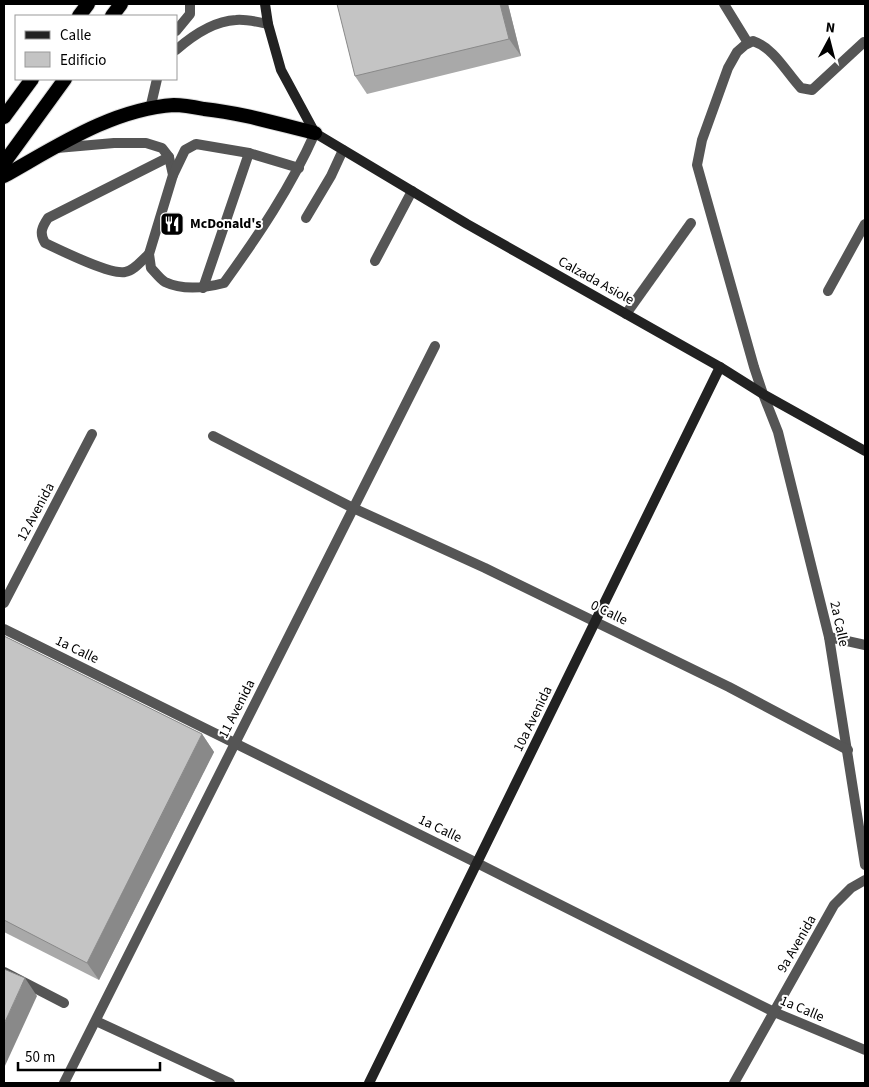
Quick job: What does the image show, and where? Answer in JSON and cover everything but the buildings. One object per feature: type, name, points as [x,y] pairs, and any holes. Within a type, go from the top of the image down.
[{"type":"highway","points":[[80,15],[88,4]]},
{"type":"highway","points":[[113,15],[121,4]]},
{"type":"highway","points":[[4,116],[31,80]]},
{"type":"highway","points":[[4,163],[64,80]]},
{"type":"highway","points":[[4,176],[106,122],[139,111],[175,105],[235,113],[315,134]]},
{"type":"main road","points":[[265,4],[268,24],[281,70],[315,134]]},
{"type":"main road","name":"Calzada Asiole","points":[[315,134],[467,224],[865,451]]},
{"type":"main road","name":"10a Avenida","points":[[368,1083],[720,367]]},
{"type":"street","points":[[178,29],[190,14],[190,4]]},
{"type":"street","points":[[724,4],[748,43],[753,41],[760,43],[771,52],[801,88],[812,90],[864,42]]},
{"type":"street","points":[[178,48],[189,39],[213,26],[236,20],[268,24]]},
{"type":"street","points":[[178,31],[189,39]]},
{"type":"street","name":"2a Calle","points":[[748,43],[737,52],[728,68],[702,140],[697,165],[754,367],[778,432],[829,637],[865,865]]},
{"type":"street","points":[[150,109],[158,80]]},
{"type":"street","points":[[299,168],[249,153],[196,144],[185,150],[174,175],[149,254],[151,268],[164,282],[187,287],[203,288],[224,283],[248,251],[299,168],[315,134]]},
{"type":"street","points":[[54,148],[114,143],[146,143],[162,148],[169,157],[174,175]]},
{"type":"street","points":[[306,218],[331,176],[343,150]]},
{"type":"street","points":[[203,288],[249,153]]},
{"type":"street","points":[[149,254],[132,269],[123,273],[106,269],[44,243],[41,237],[42,228],[48,218],[169,157]]},
{"type":"street","points":[[375,261],[412,191]]},
{"type":"street","points":[[626,314],[690,223]]},
{"type":"street","points":[[828,291],[865,224]]},
{"type":"street","name":"11 Avenida","points":[[64,1083],[435,346]]},
{"type":"street","name":"12 Avenida","points":[[4,603],[92,434]]},
{"type":"street","name":"0 Calle","points":[[213,436],[354,508],[485,568],[728,687],[848,750]]},
{"type":"street","name":"1a Calle","points":[[4,629],[774,1012],[865,1050]]},
{"type":"street","points":[[829,637],[865,645]]},
{"type":"street","name":"9a Avenida","points":[[734,1083],[834,905],[851,888],[865,880]]},
{"type":"street","points":[[4,972],[64,1003]]},
{"type":"street","points":[[96,1021],[230,1083]]},
{"type":"place","name":"McDonald's","points":[[172,224]]}]
